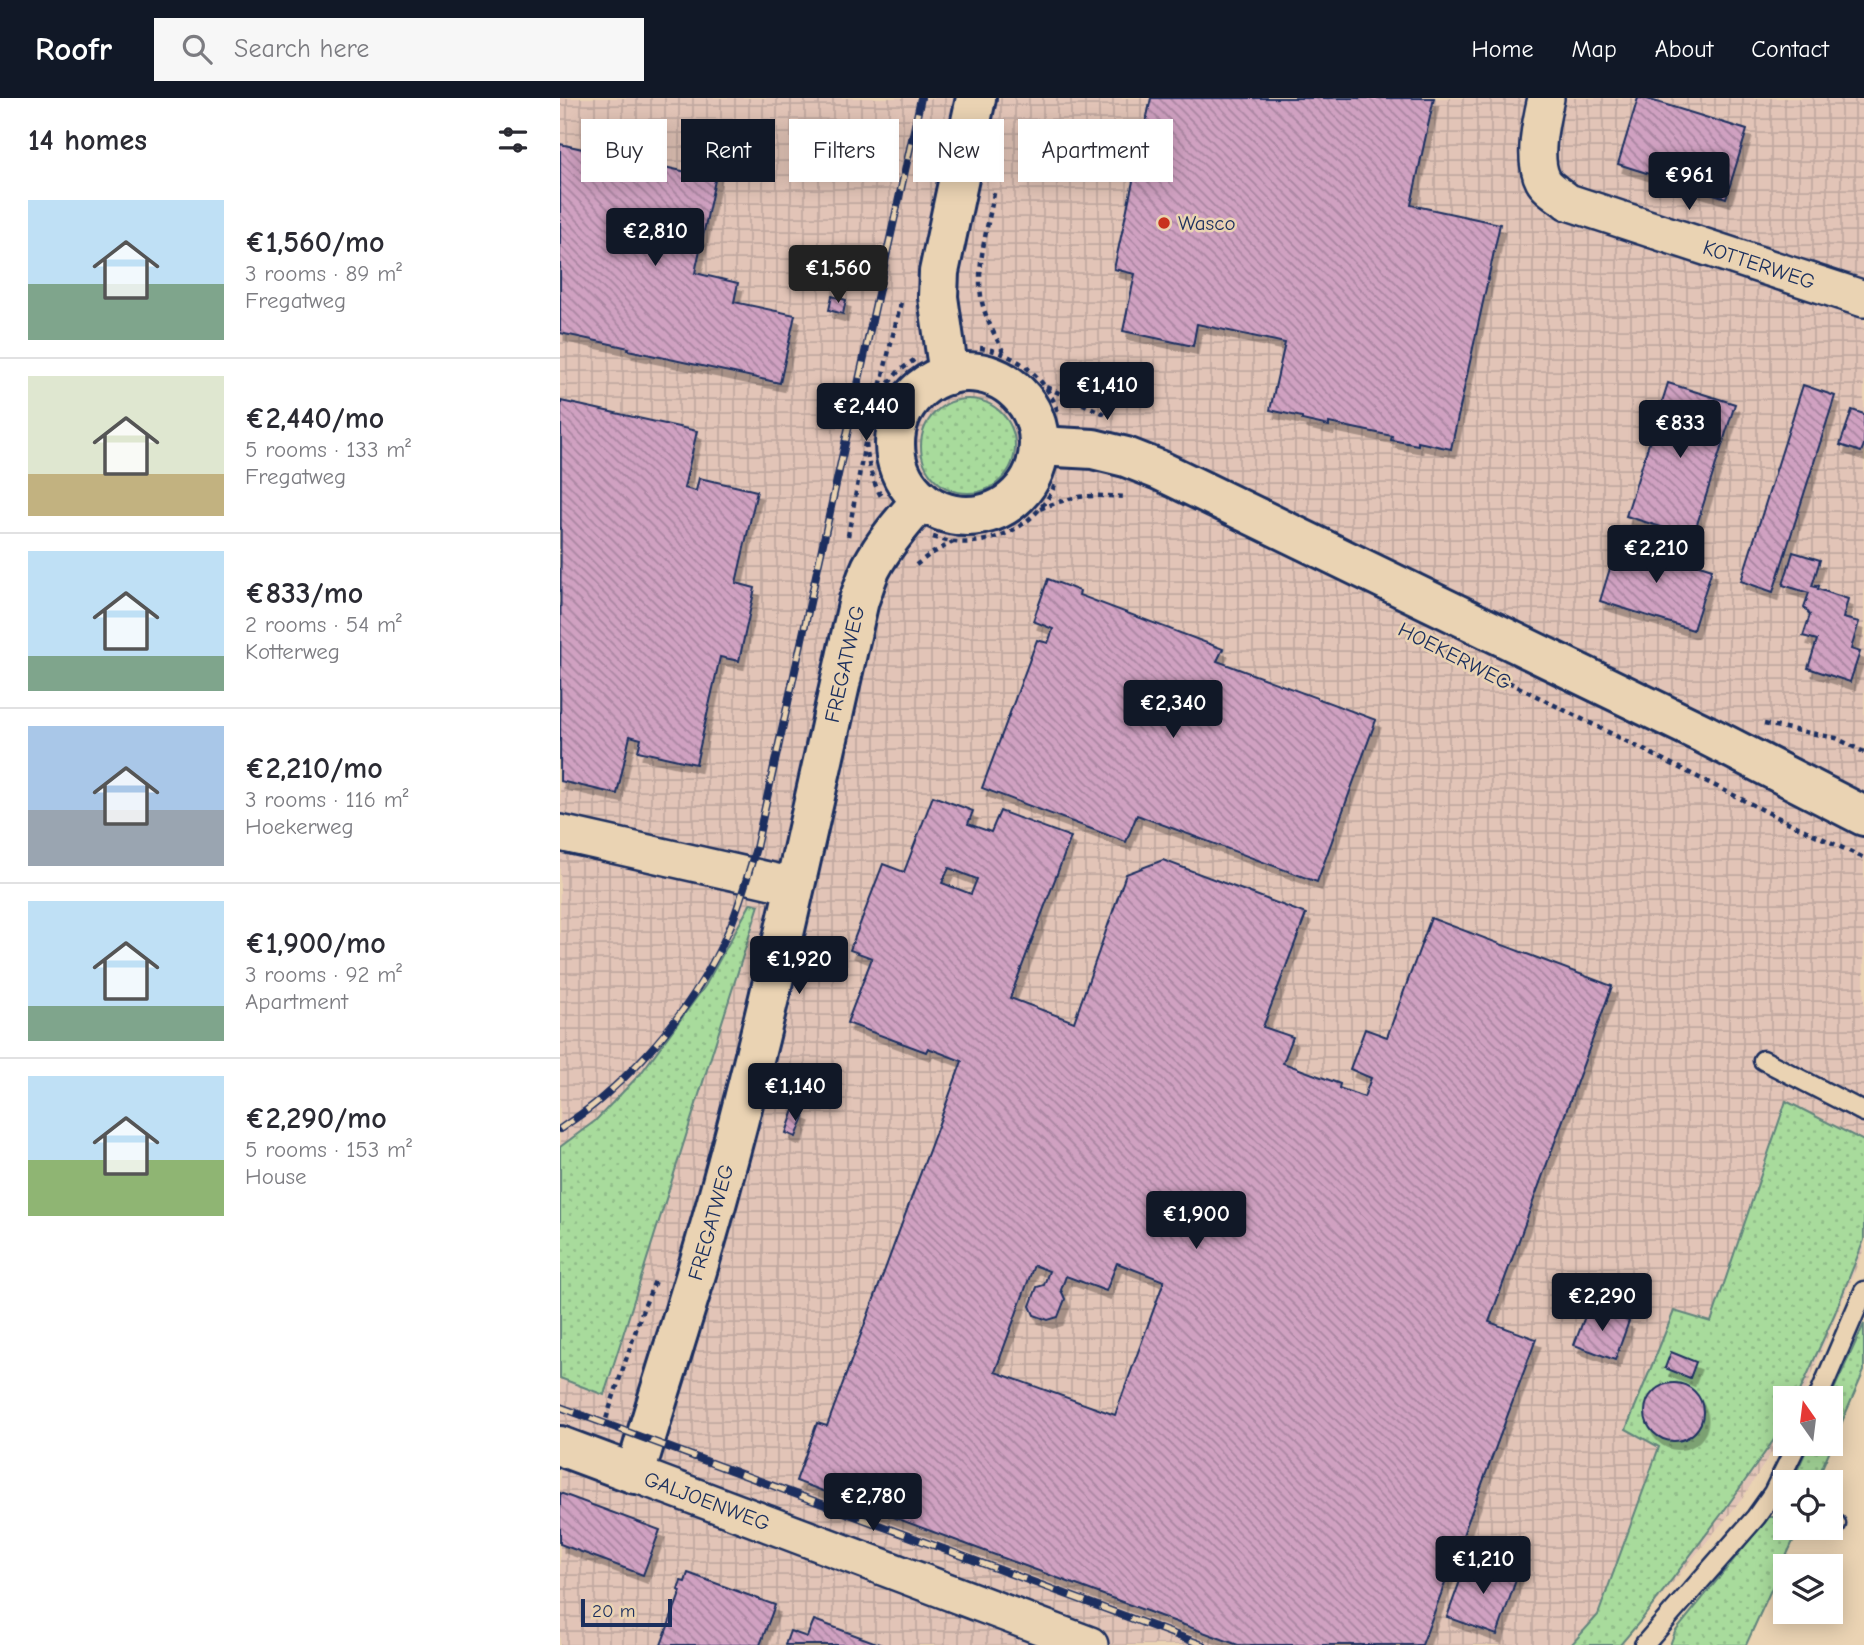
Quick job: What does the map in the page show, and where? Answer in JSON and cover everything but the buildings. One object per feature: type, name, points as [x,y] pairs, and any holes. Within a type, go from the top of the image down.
[{"type":"street","points":[[947,362],[966,372],[982,374],[1012,388],[1024,399],[1033,413],[1038,429],[1052,447],[1038,460],[1026,487],[1010,502],[991,513],[976,516],[955,515],[934,508],[912,511],[911,489],[902,475],[895,444],[902,414],[910,400],[921,389],[935,381],[947,362],[938,297],[939,272],[976,98]]},
{"type":"street","name":"KOTTERWEG","points":[[1546,98],[1537,154],[1541,173],[1543,182],[1568,202],[1864,299]]},
{"type":"street","name":"HOEKERWEG","points":[[1052,447],[1093,449],[1126,457],[1159,470],[1692,728],[1864,816]]},
{"type":"street","name":"FREGATWEG","points":[[635,1474],[720,1190],[794,886],[859,600],[871,569],[912,511]]},
{"type":"street","points":[[560,833],[794,886]]},
{"type":"street","name":"GALJOENWEG","points":[[560,1446],[1090,1645]]},
{"type":"lane","points":[[1763,1060],[1864,1112]]},
{"type":"lane","points":[[1823,1386],[1864,1291]]},
{"type":"lane","points":[[1644,1645],[1756,1517],[1773,1501]]},
{"type":"path","points":[[995,191],[980,271],[980,288],[987,319],[1004,354]]},
{"type":"path","points":[[877,400],[898,372],[928,353],[947,362],[965,346],[1004,354],[1027,368],[1046,387],[1056,406],[1062,426],[1052,447],[1061,470],[1053,491],[1040,509],[1022,525],[1000,537],[977,542],[954,542],[927,535],[912,511],[887,505],[876,487],[866,443],[869,421],[877,400],[903,293]]},
{"type":"path","points":[[1040,509],[1083,495],[1127,497]]},
{"type":"path","name":"HOEKERWEG","points":[[1427,642],[1864,858]]},
{"type":"path","points":[[1755,722],[1836,738],[1864,752]]},
{"type":"shaded area","points":[[560,98],[1864,98],[1864,1249],[1807,1386],[1773,1386],[1773,1450],[1742,1499],[1621,1645],[560,1645]]},
{"type":"green space","points":[[968,399],[986,403],[1001,413],[1011,428],[1015,446],[1011,464],[1001,479],[986,489],[968,493],[950,489],[935,479],[925,464],[921,446],[925,428],[935,413],[950,403]]},
{"type":"green space","points":[[751,903],[759,905],[604,1395],[560,1378],[560,1147],[595,1121],[641,1073],[705,986]]},
{"type":"green space","points":[[1786,1101],[1864,1141],[1864,1240],[1802,1386],[1773,1386],[1773,1441],[1723,1512],[1620,1645],[1571,1645],[1598,1615],[1659,1447],[1626,1429],[1674,1311],[1711,1322]]},
{"type":"green space","points":[[1864,1324],[1864,1371],[1843,1420],[1843,1386],[1836,1386]]},
{"type":"green space","points":[[1804,1456],[1827,1456],[1821,1470],[1797,1470]]},
{"type":"green space","points":[[1768,1517],[1773,1517],[1773,1540],[1794,1540],[1787,1554],[1773,1554],[1773,1585],[1746,1645],[1670,1645],[1675,1632]]},
{"type":"railway","points":[[560,1129],[623,1079],[677,1018],[707,973],[738,906],[756,848],[921,98]]},
{"type":"railway","points":[[560,1407],[1203,1645]]},
{"type":"place","name":"Wasco","points":[[1164,223]]}]
